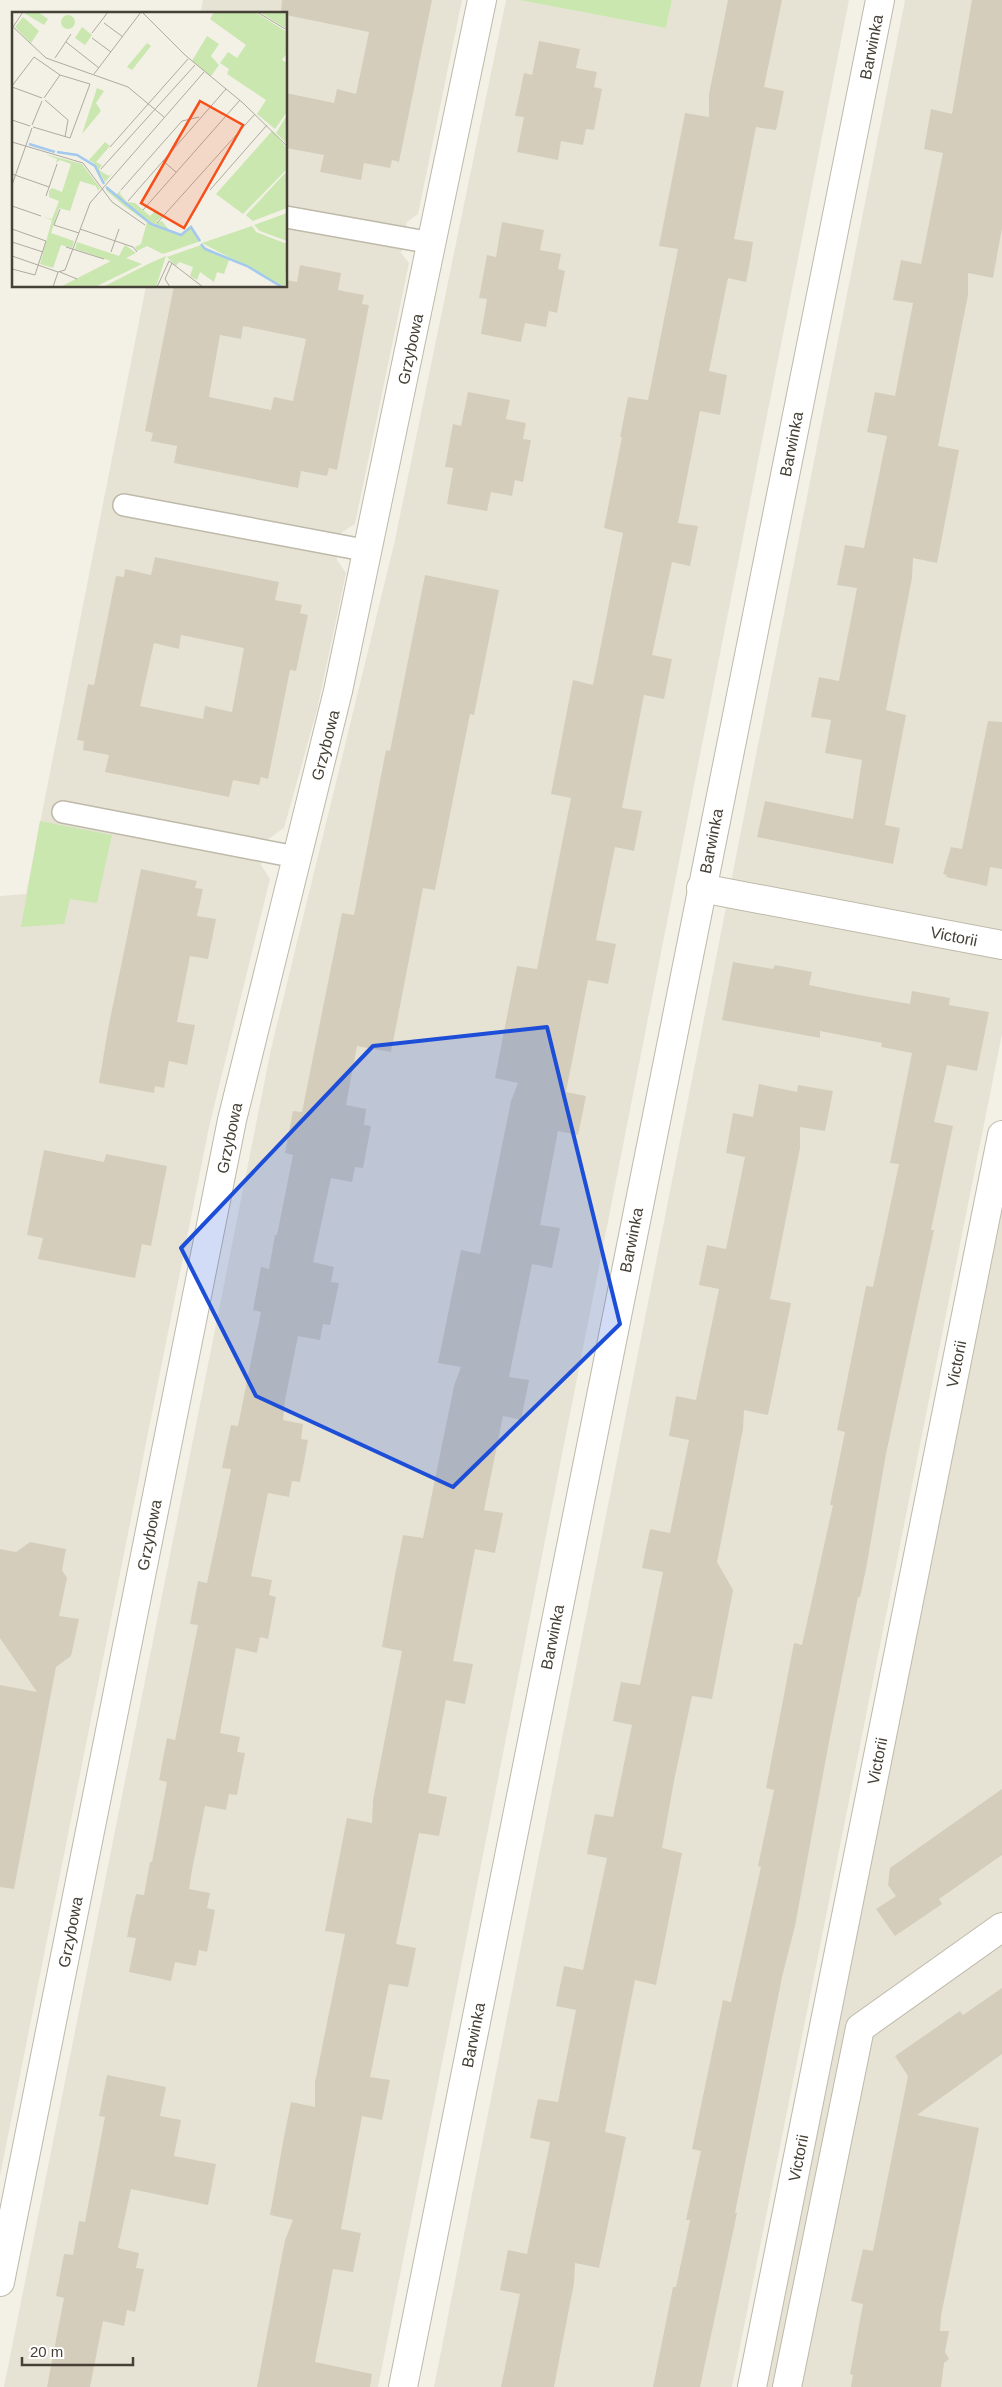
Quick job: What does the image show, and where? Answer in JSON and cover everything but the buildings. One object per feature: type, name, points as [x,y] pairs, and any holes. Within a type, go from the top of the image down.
[{"type":"street","name":"Grzybowa","points":[[0,2282],[232,1120],[338,691],[369,551],[482,0]]},
{"type":"street","name":"Barwinka","points":[[403,2387],[701,888],[880,0]]},
{"type":"street","name":"Barwinka","points":[[701,888],[906,927]]},
{"type":"street","name":"Victorii","points":[[906,927],[1002,945]]},
{"type":"street","name":"Victorii","points":[[752,2387],[1002,1135]]},
{"type":"street","points":[[787,2387],[860,2028],[1002,1926]]},
{"type":"lane","points":[[288,217],[432,244]]},
{"type":"lane","points":[[124,505],[369,551]]},
{"type":"lane","points":[[63,812],[296,857]]},
{"type":"highlighted area","points":[[547,1027],[620,1324],[453,1487],[256,1396],[181,1248],[373,1046]]},
{"type":"shaded area","points":[[203,0],[462,0],[418,214],[407,222],[401,253],[409,263],[355,524],[341,533],[337,546],[337,560],[346,573],[317,710],[284,828],[267,840],[263,852],[261,865],[270,879],[209,1127],[0,2176],[0,896],[26,894],[146,288],[288,288],[288,12],[200,12]]},
{"type":"shaded area","points":[[506,0],[519,0],[666,28],[672,0],[849,0],[378,2387],[4,2387],[271,1049],[395,540]]},
{"type":"shaded area","points":[[905,0],[1002,0],[1002,1034],[732,2387],[434,2387]]},
{"type":"shaded area","points":[[1002,1202],[1002,2387],[766,2387],[843,2005]]},
{"type":"green space","points":[[519,0],[672,0],[666,28]]},
{"type":"green space","points":[[40,821],[112,835],[97,903],[70,899],[64,924],[21,927]]}]
